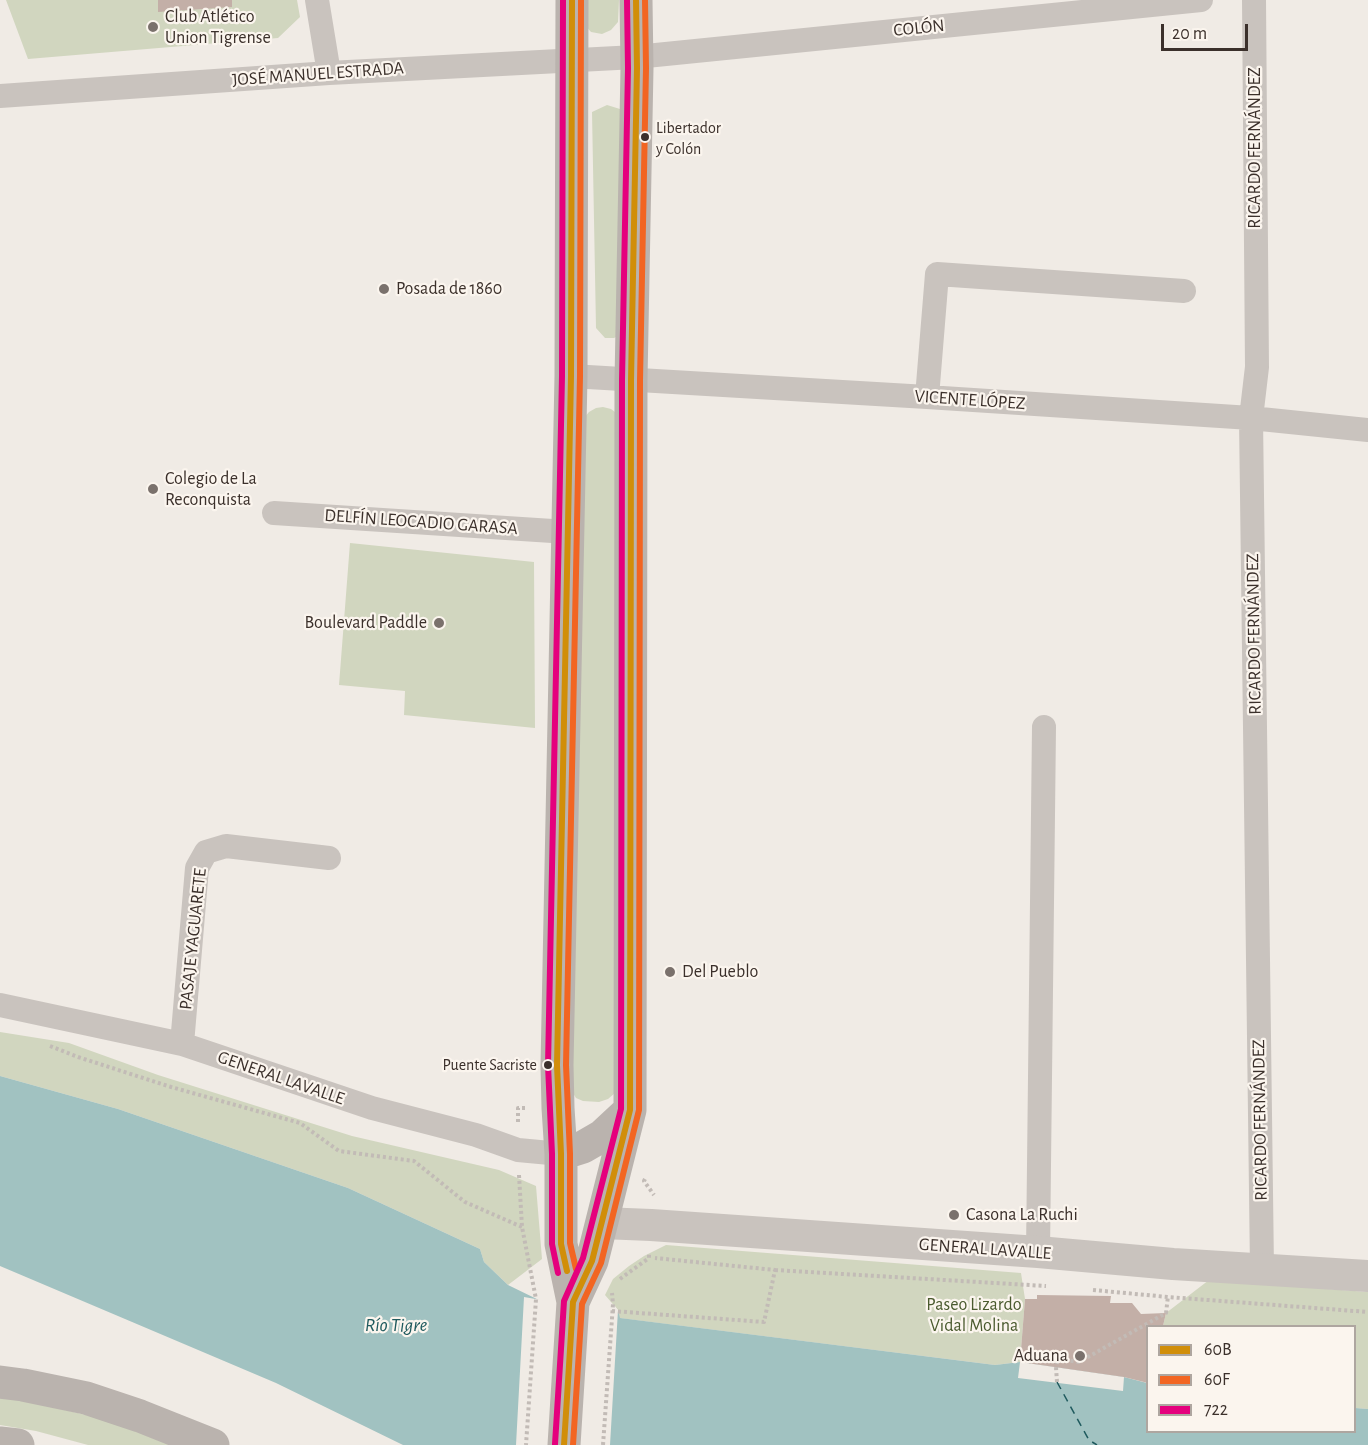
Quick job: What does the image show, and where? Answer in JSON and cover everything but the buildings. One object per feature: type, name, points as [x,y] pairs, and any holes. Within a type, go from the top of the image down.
[{"type":"main road","points":[[564,1445],[573,1302],[561,1244],[561,1154],[557,1065],[571,376],[572,0]]},
{"type":"main road","points":[[573,1302],[591,1261],[630,1110],[631,380],[636,0]]},
{"type":"main road","points":[[561,1154],[583,1147],[602,1136],[630,1110]]},
{"type":"main road","points":[[0,1382],[86,1398],[140,1416],[213,1445]]},
{"type":"main road","points":[[0,1443],[18,1445]]},
{"type":"street","points":[[317,0],[328,73]]},
{"type":"street","name":"COLÓN","points":[[636,57],[1202,0]]},
{"type":"street","name":"RICARDO FERNÁNDEZ","points":[[1254,0],[1257,368],[1251,418],[1262,1269]]},
{"type":"street","name":"JOSÉ MANUEL ESTRADA","points":[[0,96],[328,73],[636,57]]},
{"type":"street","points":[[927,397],[937,274],[1184,291]]},
{"type":"street","name":"VICENTE LÓPEZ","points":[[571,376],[1251,418],[1368,430]]},
{"type":"street","name":"DELFÍN LEOCADIO GARASA","points":[[274,513],[568,532]]},
{"type":"street","points":[[1038,1252],[1044,727]]},
{"type":"street","name":"PASAJE YAGUARETE","points":[[182,1044],[197,868],[206,852],[226,846],[329,858]]},
{"type":"street","name":"GENERAL LAVALLE","points":[[0,1005],[182,1044],[372,1108],[476,1135],[518,1150],[561,1154]]},
{"type":"street","name":"GENERAL LAVALLE","points":[[602,1223],[1368,1276]]},
{"type":"path","points":[[44,1044],[171,1087],[300,1123],[339,1151],[414,1161],[465,1202],[522,1227]]},
{"type":"path","points":[[518,1108],[522,1227],[536,1299],[526,1445]]},
{"type":"path","points":[[649,1258],[775,1270],[1053,1286]]},
{"type":"path","points":[[612,1311],[764,1322],[775,1270]]},
{"type":"path","points":[[1088,1290],[1368,1312]]},
{"type":"path","points":[[603,1445],[613,1304]]},
{"type":"path","points":[[1057,1382],[1058,1359],[1079,1362],[1166,1313]]},
{"type":"green space","name":"Club Atlético Union Tigrense","points":[[6,0],[297,0],[300,17],[278,38],[28,59]]},
{"type":"green space","points":[[583,0],[619,0],[618,22],[611,30],[602,34],[591,32],[583,23]]},
{"type":"green space","points":[[607,105],[620,109],[630,330],[614,338],[605,338],[596,328],[592,112]]},
{"type":"green space","points":[[603,407],[615,412],[615,1093],[599,1102],[576,1098],[571,1090],[583,419],[589,412]]},
{"type":"green space","name":"Boulevard Paddle","points":[[350,543],[534,562],[535,728],[404,715],[405,691],[339,685]]},
{"type":"green space","points":[[0,1032],[69,1043],[158,1075],[352,1136],[499,1170],[536,1186],[542,1259],[508,1285],[484,1262],[480,1249],[348,1188],[118,1109],[0,1076]]},
{"type":"green space","name":"Paseo Lizardo Vidal Molina","points":[[666,1245],[1021,1273],[1025,1299],[1020,1362],[995,1365],[619,1318],[618,1310],[605,1295],[613,1279],[644,1256]]},
{"type":"green space","points":[[1209,1280],[1368,1292],[1368,1409],[1356,1408],[1356,1325],[1163,1325],[1166,1313]]},
{"type":"green space","points":[[0,1398],[21,1400],[103,1419],[174,1445],[88,1445],[36,1431],[0,1425]]},
{"type":"water","name":"Río Tigre","points":[[0,1076],[118,1109],[348,1188],[480,1249],[484,1262],[508,1285],[545,1303],[618,1310],[620,1318],[995,1365],[1020,1362],[1124,1377],[1146,1383],[1146,1433],[1356,1433],[1356,1408],[1368,1409],[1368,1445],[403,1445],[276,1383],[0,1266]]},
{"type":"pier","points":[[524,1297],[553,1302],[614,1305],[618,1310],[610,1445],[516,1445]]},
{"type":"pier","points":[[1020,1362],[1124,1377],[1123,1391],[1018,1378]]},
{"type":"ferry route","points":[[1057,1382],[1089,1440],[1097,1445]]},
{"type":"transit line","name":"722","points":[[558,1273],[552,1244],[552,1154],[548,1065],[562,376],[563,0]]},
{"type":"transit line","name":"60B","points":[[567,1271],[561,1244],[561,1154],[557,1065],[571,376],[572,0]]},
{"type":"transit line","name":"60F","points":[[576,1269],[570,1243],[570,1154],[566,1065],[580,376],[581,0]]},
{"type":"transit line","name":"722","points":[[555,1444],[564,1301],[583,1258],[621,1109],[622,380],[628,68],[627,0]]},
{"type":"transit line","name":"60B","points":[[564,1445],[573,1302],[592,1261],[630,1110],[631,380],[637,68],[636,0]]},
{"type":"transit line","name":"60F","points":[[573,1445],[582,1304],[601,1263],[639,1110],[640,380],[646,68],[645,0]]},
{"type":"place","name":"Club Atlético Union Tigrense","points":[[153,27]]},
{"type":"place","name":"Libertador y Colón","points":[[645,137]]},
{"type":"place","name":"Posada de 1860","points":[[384,289]]},
{"type":"place","name":"Colegio de La Reconquista","points":[[153,489]]},
{"type":"place","name":"Boulevard Paddle","points":[[439,623]]},
{"type":"place","name":"Del Pueblo","points":[[670,972]]},
{"type":"place","name":"Puente Sacriste","points":[[548,1065]]},
{"type":"place","name":"Casona La Ruchi","points":[[954,1215]]},
{"type":"place","name":"Aduana","points":[[1080,1356]]}]
